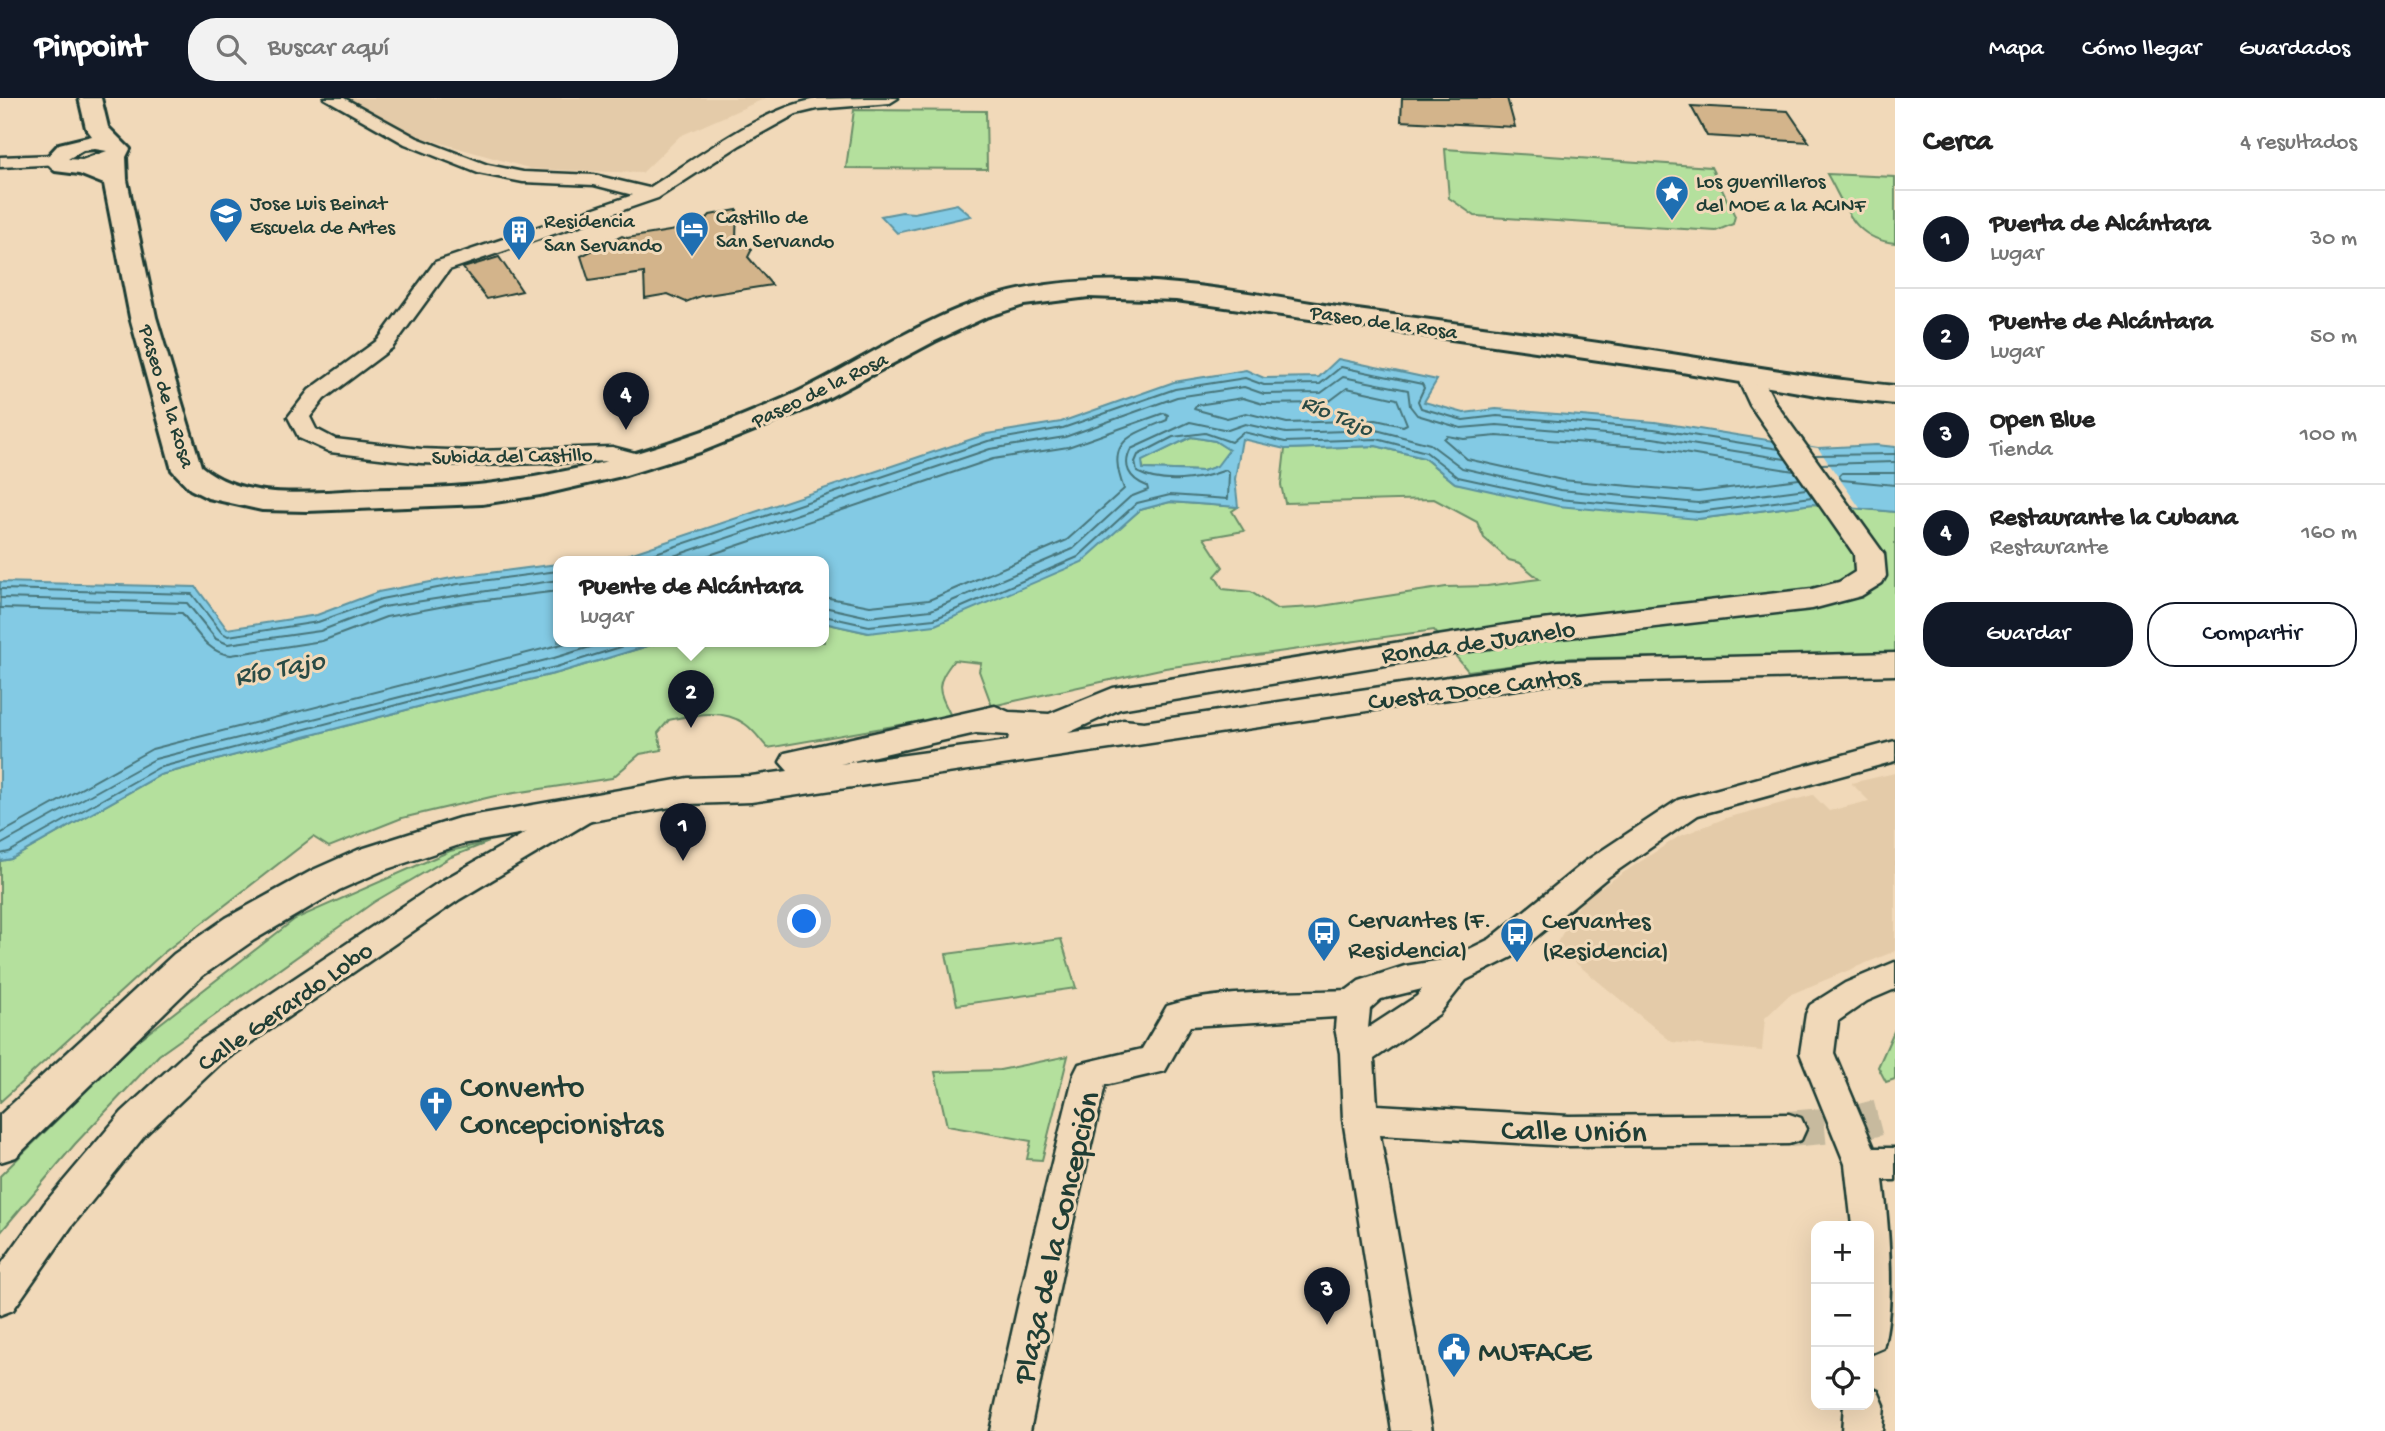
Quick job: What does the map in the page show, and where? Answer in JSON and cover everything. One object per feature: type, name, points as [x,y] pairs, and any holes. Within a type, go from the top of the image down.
[{"type":"main road","name":"Paseo de la Rosa","points":[[90,98],[109,152],[143,317],[187,470],[197,482],[213,490],[239,496],[310,501],[498,493],[571,480],[632,465],[714,438],[803,400],[970,314],[1003,302],[1084,290],[1131,287],[1895,395]]},
{"type":"main road","points":[[69,158],[91,144],[109,152]]},
{"type":"main road","points":[[69,158],[109,152]]},
{"type":"street","points":[[332,98],[411,141],[484,169],[523,177],[565,177],[603,182],[652,194]]},
{"type":"street","points":[[603,182],[623,203],[652,194],[734,142],[790,111],[817,104],[890,98]]},
{"type":"street","points":[[0,162],[69,158]]},
{"type":"street","name":"Subida del Castillo","points":[[623,203],[569,224],[442,265],[429,279],[407,317],[383,346],[308,401],[299,417],[307,433],[341,446],[421,456],[475,458],[612,454],[627,457],[632,465]]},
{"type":"street","name":"Ronda de Juanelo","points":[[981,757],[1113,699],[1525,632],[1812,599],[1850,589],[1871,576],[1870,554],[1763,405],[1749,375]]},
{"type":"street","name":"Cuesta Doce Cantos","points":[[973,721],[1144,734],[1557,672],[1895,664]]},
{"type":"street","points":[[706,788],[730,779],[973,721],[1113,699]]},
{"type":"street","points":[[0,1143],[188,965],[279,906],[349,870],[413,844],[459,831],[594,805],[706,788],[751,789],[1144,734]]},
{"type":"street","points":[[1412,1431],[1360,1119],[1357,1053],[1351,1028],[1354,1003],[1370,990],[1455,971],[1501,948],[1597,869],[1688,807],[1895,751]]},
{"type":"street","name":"Calle Gerardo Lobo","points":[[0,1297],[58,1215],[134,1123],[209,1053],[449,891],[594,805]]},
{"type":"street","points":[[1357,1053],[1428,1005],[1455,971]]},
{"type":"street","points":[[1872,1284],[1879,1164],[1817,1053],[1822,1014],[1856,992],[1895,975]]},
{"type":"street","points":[[1382,986],[1401,1024]]},
{"type":"street","name":"Plaza de la Concepción","points":[[1010,1431],[1051,1239],[1091,1074],[1153,1061],[1179,1015],[1206,1010],[1354,1003]]},
{"type":"street","name":"Calle Unión","points":[[1360,1119],[1569,1131],[1788,1129]]},
{"type":"street","points":[[1862,1431],[1864,1410]]},
{"type":"shaded area","points":[[344,98],[766,98],[680,136],[642,173],[532,169],[409,134]]},
{"type":"shaded area","points":[[1895,773],[1895,951],[1789,995],[1765,1018],[1762,1051],[1672,1042],[1555,946],[1583,899],[1678,837],[1726,818],[1813,795],[1829,811],[1869,801],[1851,783]]},
{"type":"green space","points":[[854,110],[986,111],[987,169],[846,168]]},
{"type":"green space","points":[[1445,149],[1711,167],[1735,216],[1733,224],[1716,231],[1475,216],[1449,198]]},
{"type":"green space","points":[[1827,174],[1895,177],[1895,243],[1869,235],[1860,228],[1852,219]]},
{"type":"green space","points":[[1191,437],[1215,441],[1230,450],[1218,466],[1203,471],[1144,469],[1141,461]]},
{"type":"green space","points":[[1376,446],[1424,458],[1455,483],[1698,519],[1813,504],[1895,512],[1895,655],[1572,658],[1468,671],[1434,630],[1165,668],[992,706],[979,671],[981,663],[954,660],[940,687],[951,716],[768,748],[748,726],[727,716],[708,714],[669,720],[658,733],[662,750],[640,754],[612,778],[495,796],[402,818],[329,847],[313,837],[162,954],[0,1102],[0,861],[11,859],[160,775],[444,700],[558,673],[644,647],[829,647],[829,624],[868,633],[1116,530],[1140,510],[1170,502],[1238,507],[1232,511],[1244,531],[1204,538],[1223,567],[1215,576],[1223,589],[1251,592],[1277,609],[1315,607],[1446,587],[1487,586],[1539,579],[1520,563],[1509,560],[1484,538],[1477,522],[1434,499],[1285,503],[1281,485],[1285,449]]},
{"type":"green space","points":[[489,842],[451,857],[374,902],[159,1055],[75,1144],[0,1233],[0,1176],[135,1043],[295,919],[450,851]]},
{"type":"green space","points":[[1061,939],[1076,988],[957,1005],[946,954]]},
{"type":"green space","points":[[1895,1029],[1895,1079],[1886,1082],[1878,1067]]},
{"type":"green space","points":[[1068,1056],[1042,1160],[1027,1159],[1031,1141],[947,1126],[935,1072],[1000,1070]]},
{"type":"water","points":[[957,204],[971,216],[897,233],[881,216],[914,213]]},
{"type":"water","name":"Río Tajo","points":[[1338,359],[1437,380],[1424,402],[1464,413],[1496,409],[1655,422],[1818,448],[1876,445],[1895,447],[1895,512],[1813,504],[1698,519],[1558,506],[1455,483],[1424,458],[1376,446],[1285,449],[1242,439],[1235,479],[1238,507],[1170,502],[1140,510],[1082,562],[935,625],[869,633],[829,624],[829,556],[624,556],[987,434],[1061,422],[1174,382],[1246,370],[1264,378],[1319,377]],"holes":[[[1191,437],[1215,441],[1229,450],[1217,466],[1203,471],[1143,469],[1142,461]]]},
{"type":"water","name":"Río Tajo","points":[[553,565],[553,647],[644,647],[558,673],[444,700],[160,775],[11,859],[0,861],[0,582],[196,587],[227,629],[317,615],[378,592],[457,577]]},
{"type":"pier","points":[[1778,442],[1818,448],[1860,508],[1824,505]]},
{"type":"building","points":[[1402,98],[1507,98],[1515,127],[1401,121]]},
{"type":"building","points":[[1691,106],[1788,111],[1809,142],[1707,136]]},
{"type":"building","name":"Castillo de San Servando","points":[[737,210],[736,238],[752,249],[748,257],[772,285],[701,296],[686,302],[668,294],[645,298],[644,273],[589,281],[581,256],[622,236],[627,238],[700,226],[710,215]]},
{"type":"building","points":[[499,257],[522,291],[487,299],[463,268]]},
{"type":"tunnel","points":[[1789,1129],[1857,1123],[1895,1113]]},
{"type":"place","name":"Los guerrilleros del MOE a la ACINF","points":[[1672,222]]},
{"type":"place","name":"Jose Luis Beinat Escuela de Artes","points":[[226,244]]},
{"type":"place","name":"Castillo de San Servando","points":[[692,258]]},
{"type":"place","name":"Residencia San Servando","points":[[519,262]]},
{"type":"place","name":"Restaurante la Cubana","points":[[626,430]]},
{"type":"place","name":"Puente de Alcántara","points":[[691,728]]},
{"type":"place","name":"Puerta de Alcántara","points":[[683,861]]},
{"type":"place","name":"Cervantes (F. Residencia)","points":[[1324,963]]},
{"type":"place","name":"Cervantes (Residencia)","points":[[1517,964]]},
{"type":"place","name":"Convento Concepcionistas","points":[[436,1133]]},
{"type":"place","name":"Open Blue","points":[[1327,1325]]},
{"type":"place","name":"MUFACE","points":[[1454,1379]]}]
